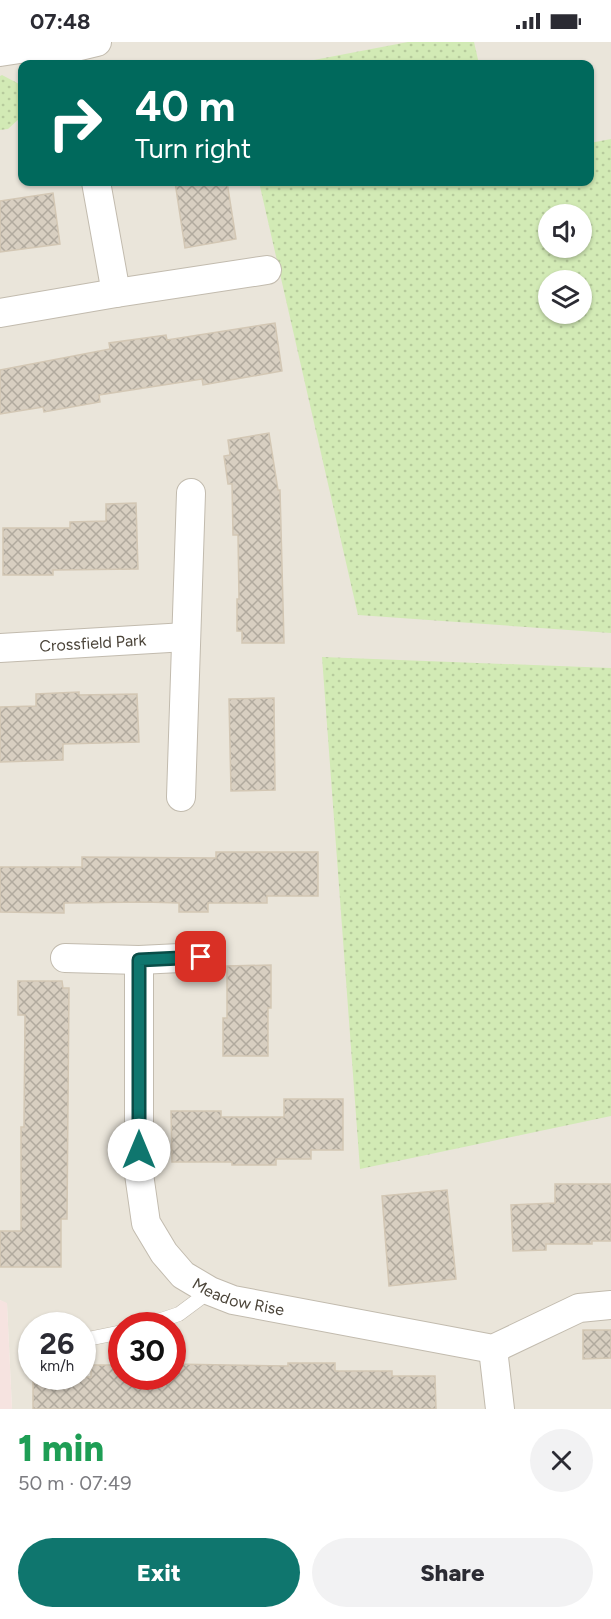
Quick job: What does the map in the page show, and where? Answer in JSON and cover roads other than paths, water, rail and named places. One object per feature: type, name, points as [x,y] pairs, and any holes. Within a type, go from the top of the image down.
[{"type":"street","points":[[0,52],[33,47],[82,52]]},
{"type":"street","points":[[97,186],[116,293]]},
{"type":"street","points":[[0,313],[267,270]]},
{"type":"street","points":[[181,797],[191,493]]},
{"type":"street","name":"Crossfield Park","points":[[0,648],[186,637]]},
{"type":"street","points":[[65,958],[139,960],[201,957]]},
{"type":"street","name":"Meadow Rise","points":[[139,960],[139,1174],[146,1223],[164,1253],[183,1275],[210,1291],[233,1300],[493,1349]]},
{"type":"street","points":[[500,1409],[493,1349],[579,1308],[611,1305]]},
{"type":"lane","points":[[182,1312],[210,1291]]}]
